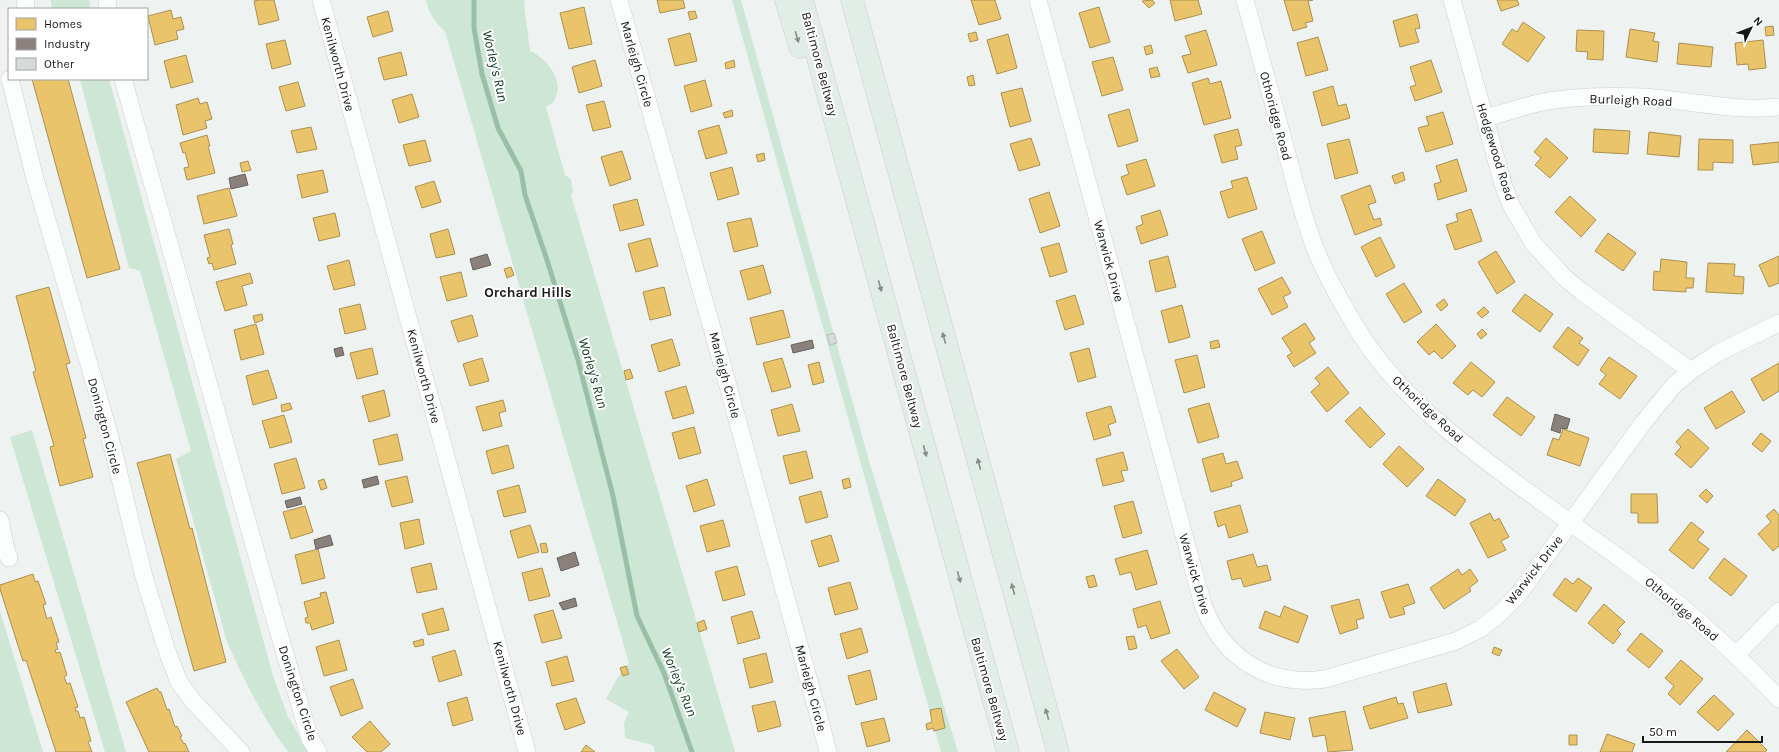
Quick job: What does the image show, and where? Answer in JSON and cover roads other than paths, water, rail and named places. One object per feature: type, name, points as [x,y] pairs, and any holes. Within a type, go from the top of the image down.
[{"type":"highway","points":[[786,0],[848,213],[870,248]]},
{"type":"highway","name":"Baltimore Beltway","points":[[802,0],[1008,752]]},
{"type":"highway","points":[[852,0],[1058,752]]},
{"type":"street","name":"Kenilworth Drive","points":[[321,0],[527,752]]},
{"type":"street","name":"Marleigh Circle","points":[[619,0],[717,346],[828,752]]},
{"type":"street","name":"Warwick Drive","points":[[1038,0],[1203,605],[1210,623],[1221,639],[1235,654],[1251,666],[1268,675],[1307,682],[1325,679],[1456,641],[1480,629],[1498,615],[1518,595],[1662,399],[1691,371],[1716,354],[1779,323]]},
{"type":"street","name":"Othoridge Road","points":[[1245,0],[1306,221],[1320,259],[1339,298],[1361,334],[1385,368],[1412,398],[1476,454],[1658,587],[1736,656],[1779,699]]},
{"type":"street","name":"Hedgewood Road","points":[[1452,0],[1503,184],[1511,205],[1533,243],[1564,277],[1582,292],[1691,371]]},
{"type":"street","name":"Donington Circle","points":[[10,80],[34,175],[108,433],[144,577],[167,651],[179,682],[192,700],[241,752]]},
{"type":"street","name":"Donington Circle","points":[[123,80],[275,621],[310,738],[318,752]]},
{"type":"street","name":"Burleigh Road","points":[[1485,118],[1543,102],[1571,98],[1644,97],[1748,108],[1779,107]]},
{"type":"street","points":[[0,520],[9,558]]},
{"type":"street","points":[[1736,656],[1779,610]]},
{"type":"waterway","name":"Worley's Run","points":[[474,0],[474,28],[482,74],[498,128],[521,171],[525,195],[578,360],[613,496],[637,616],[664,673],[692,752]]},
{"type":"district","name":"Orchard Hills","points":[[528,292]]}]
